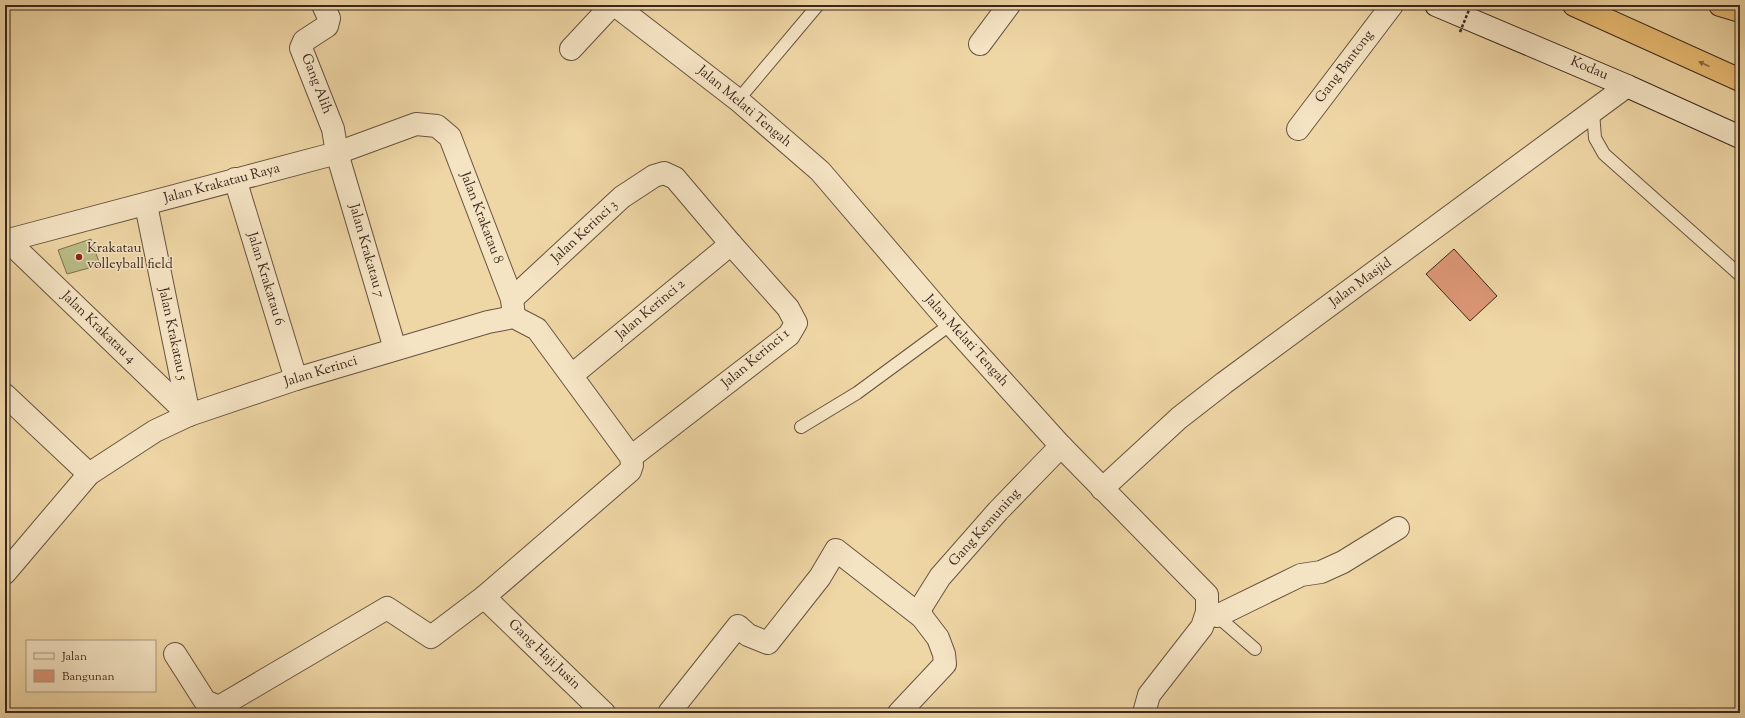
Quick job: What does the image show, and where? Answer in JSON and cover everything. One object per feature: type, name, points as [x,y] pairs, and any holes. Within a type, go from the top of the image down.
[{"type":"highway","points":[[1574,5],[1740,80]]},
{"type":"highway","points":[[1720,5],[1740,11]]},
{"type":"street","name":"Gang Alih","points":[[323,5],[329,18],[327,26],[304,41],[301,48],[333,129],[337,153]]},
{"type":"street","points":[[571,49],[612,5]]},
{"type":"street","name":"Jalan Melati Tengah","points":[[615,5],[738,100],[820,171],[951,324],[1061,446],[1102,490],[1207,595],[1212,614],[1149,695],[1144,713]]},
{"type":"street","points":[[980,44],[1009,5]]},
{"type":"street","name":"Gang Bantong","points":[[1298,128],[1392,5]]},
{"type":"street","name":"Kodau","points":[[1436,5],[1627,86],[1740,137]]},
{"type":"street","name":"Jalan Masjid","points":[[1102,490],[1179,418],[1224,383],[1627,86]]},
{"type":"street","name":"Jalan Krakatau Raya","points":[[6,241],[337,153],[416,124],[437,126]]},
{"type":"street","name":"Jalan Krakatau 8","points":[[437,126],[450,137],[513,308]]},
{"type":"street","name":"Jalan Krakatau 7","points":[[337,153],[395,349]]},
{"type":"street","name":"Jalan Kerinci 3","points":[[513,308],[622,197],[654,176],[664,173]]},
{"type":"street","name":"Jalan Kerinci 1","points":[[631,457],[789,335],[796,323],[788,308],[675,178],[664,173]]},
{"type":"street","name":"Jalan Krakatau 6","points":[[235,180],[296,379]]},
{"type":"street","name":"Jalan Krakatau 5","points":[[146,205],[189,415]]},
{"type":"street","name":"Jalan Krakatau 4","points":[[6,241],[189,415]]},
{"type":"street","name":"Jalan Kerinci 2","points":[[572,375],[731,244]]},
{"type":"street","points":[[175,654],[205,701],[219,707],[387,608],[431,637],[484,597],[630,471],[632,465],[631,457],[537,329],[513,308]]},
{"type":"street","name":"Jalan Kerinci","points":[[8,564],[89,474],[155,431],[189,415],[296,379],[488,322],[513,308]]},
{"type":"street","points":[[5,395],[89,474]]},
{"type":"street","name":"Gang Kemuning","points":[[922,617],[920,609],[940,577],[998,511],[1061,446]]},
{"type":"street","points":[[1212,614],[1301,575],[1322,572],[1343,562],[1398,528]]},
{"type":"street","points":[[669,713],[738,626],[748,635],[768,642],[820,577],[836,550],[922,617],[938,638],[944,654],[945,664],[900,713]]},
{"type":"street","name":"Gang Haji Jusin","points":[[484,597],[604,713]]},
{"type":"lane","points":[[738,100],[818,5]]},
{"type":"lane","points":[[1593,112],[1595,138],[1604,154],[1740,275]]},
{"type":"lane","points":[[800,427],[857,392],[951,324]]},
{"type":"lane","points":[[1212,614],[1255,649]]},
{"type":"path","points":[[1460,32],[1471,5]]},
{"type":"green space","name":"Krakatau volleyball field","points":[[91,239],[100,265],[67,274],[58,250]]},
{"type":"building","points":[[1454,249],[1497,296],[1470,321],[1426,274]]},
{"type":"place","name":"Krakatau volleyball field","points":[[79,257]]}]
